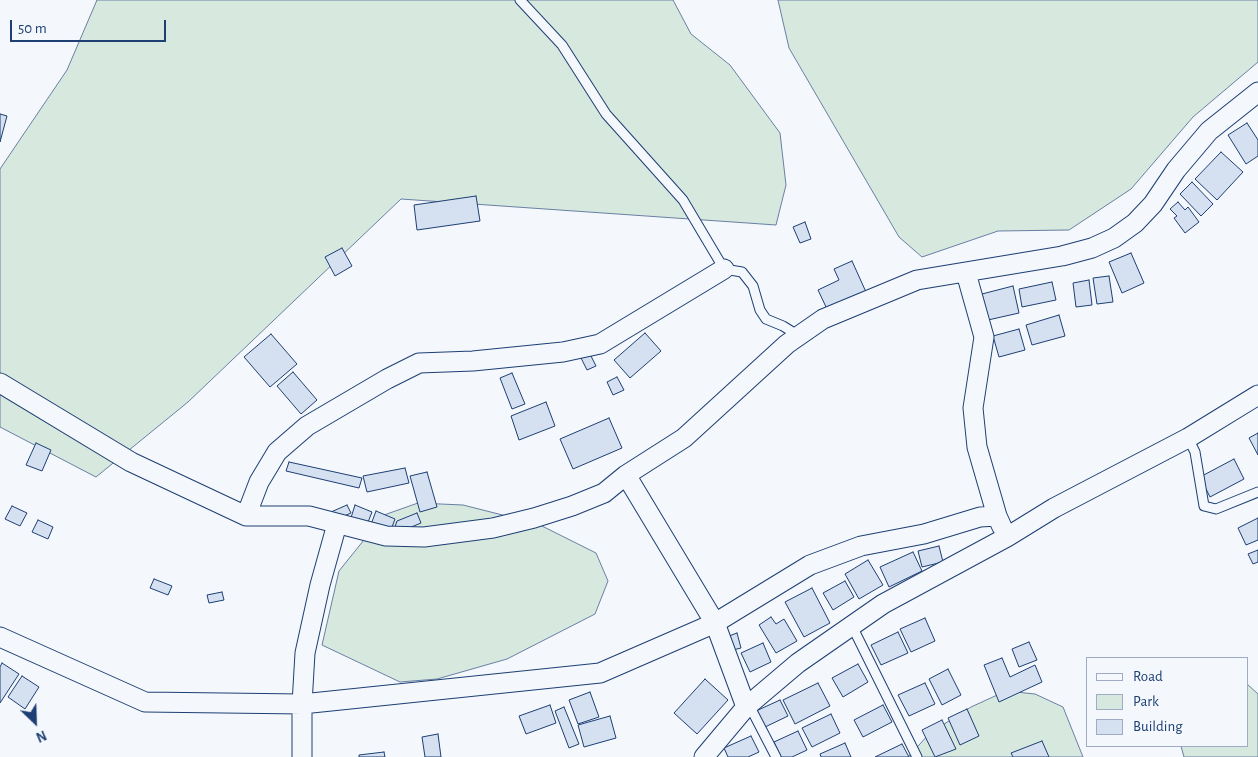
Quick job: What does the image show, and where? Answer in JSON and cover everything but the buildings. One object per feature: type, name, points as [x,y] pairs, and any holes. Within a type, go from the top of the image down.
[{"type":"street","points":[[0,383],[131,462],[246,516],[309,516],[386,536],[424,537],[493,528],[534,518],[604,493],[626,475],[684,438],[787,344],[823,319],[917,280],[1062,256],[1092,248],[1114,238],[1135,223],[1153,204],[1176,170],[1209,130],[1258,92]]},
{"type":"street","points":[[246,516],[259,482],[277,452],[307,426],[387,379],[419,364],[563,352],[600,344],[724,269]]},
{"type":"street","points":[[966,272],[984,337],[973,408],[977,447],[998,516],[1007,537]]},
{"type":"street","points":[[704,757],[748,706],[798,663],[883,604],[1007,537],[1054,508],[1188,438],[1258,395]]},
{"type":"street","points":[[626,475],[715,624],[748,706]]},
{"type":"street","points":[[0,636],[144,702],[302,704],[600,674],[715,624],[810,565],[861,546],[924,534],[980,517],[998,516]]},
{"type":"street","points":[[302,757],[302,704],[306,653],[320,585],[337,524]]},
{"type":"lane","points":[[520,0],[562,45],[606,114],[683,200],[724,269],[742,272],[753,286],[760,310],[766,319],[800,336]]},
{"type":"lane","points":[[1188,438],[1196,452],[1204,506],[1216,509],[1258,492]]},
{"type":"lane","points":[[852,626],[918,757]]},
{"type":"lane","points":[[748,706],[776,757]]},
{"type":"green space","points":[[97,0],[673,0],[691,34],[730,65],[780,133],[786,185],[776,225],[401,199],[188,402],[96,477],[0,427],[0,169],[67,70]]},
{"type":"green space","points":[[778,0],[1258,0],[1258,62],[1193,117],[1131,189],[1069,230],[998,231],[922,257],[899,237],[789,48]]},
{"type":"green space","points":[[418,503],[463,505],[538,524],[596,553],[608,581],[595,614],[507,659],[437,679],[400,682],[322,645],[339,571],[384,515]]},
{"type":"green space","points":[[1248,685],[1258,694],[1258,757],[1184,757],[1181,747],[1248,747]]},
{"type":"green space","points":[[1006,691],[1035,694],[1063,707],[1083,757],[908,757],[930,733],[971,707]]}]
